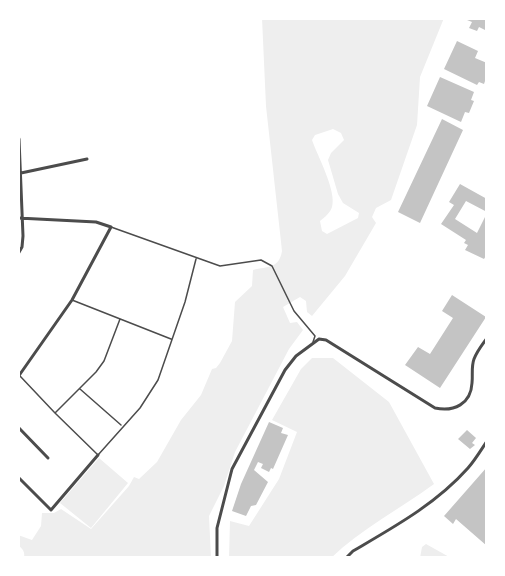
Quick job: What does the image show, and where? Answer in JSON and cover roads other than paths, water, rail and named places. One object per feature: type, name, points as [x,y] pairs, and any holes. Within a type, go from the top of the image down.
[{"type":"street","points":[[18,254],[22,247],[23,217],[19,139]]},
{"type":"street","points":[[21,173],[87,159]]},
{"type":"street","points":[[18,218],[96,222],[111,227],[72,300],[19,376]]},
{"type":"street","points":[[217,558],[217,528],[232,470],[285,370],[296,356],[319,339],[326,340],[435,408],[449,410],[466,401],[471,392],[474,360],[487,338]]},
{"type":"street","points":[[18,427],[48,458]]},
{"type":"street","points":[[346,558],[353,551],[405,521],[442,493],[468,468],[487,441]]},
{"type":"street","points":[[18,477],[51,510],[98,455]]},
{"type":"lane","points":[[111,227],[220,266],[261,260],[266,262],[272,266],[294,311],[315,336],[313,343]]},
{"type":"lane","points":[[19,376],[98,455],[140,408],[159,381],[185,302],[196,259]]},
{"type":"lane","points":[[72,300],[172,340]]},
{"type":"lane","points":[[55,413],[104,361],[120,319]]},
{"type":"lane","points":[[79,388],[123,426]]}]
